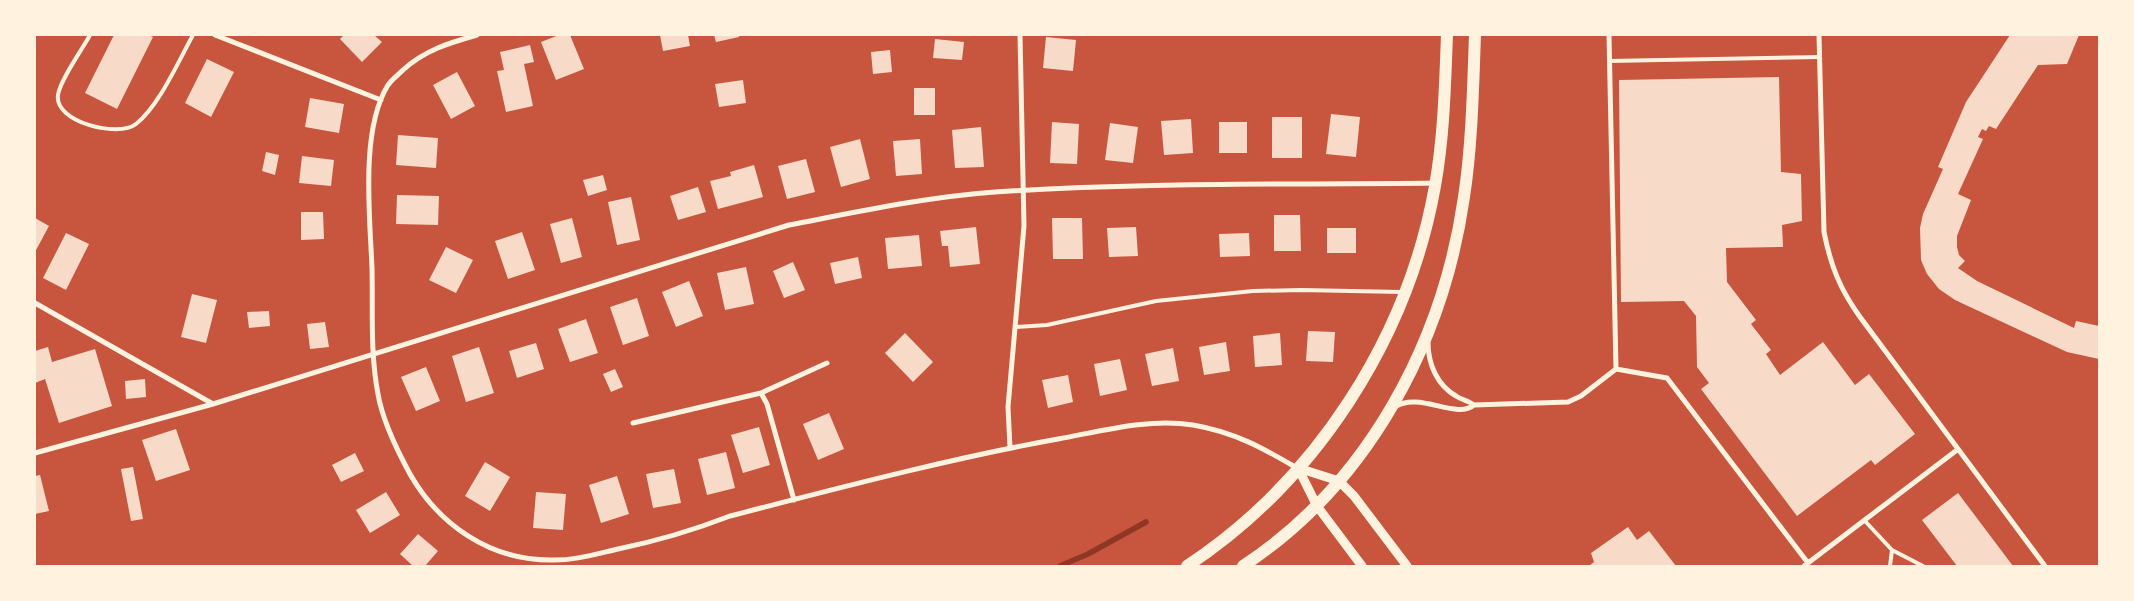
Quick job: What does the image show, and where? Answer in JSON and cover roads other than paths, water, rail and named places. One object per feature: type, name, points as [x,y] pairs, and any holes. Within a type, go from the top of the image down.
[{"type":"main road","points":[[1187,566],[1235,530],[1272,496],[1298,468],[1330,428],[1360,382],[1384,339],[1404,292],[1422,241],[1435,184],[1444,103],[1447,35]]},
{"type":"main road","points":[[1243,566],[1290,532],[1339,481],[1386,414],[1416,362],[1430,331],[1450,267],[1464,199],[1469,151],[1475,35]]},
{"type":"street","points":[[215,35],[381,100]]},
{"type":"street","points":[[474,35],[417,57],[389,83],[381,100],[371,141],[369,185],[374,354],[378,395],[398,453],[420,492],[441,515],[464,535],[495,551],[523,558],[550,560],[575,558],[632,546],[696,529],[730,516],[964,457],[1139,424],[1191,425],[1247,440],[1298,468],[1339,481],[1354,496],[1407,566]]},
{"type":"street","points":[[1010,448],[1008,407],[1024,226],[1020,35]]},
{"type":"street","points":[[1609,35],[1616,369]]},
{"type":"street","points":[[1819,35],[1824,232],[1836,277],[1847,299],[2044,566]]},
{"type":"street","points":[[35,453],[213,404],[789,225],[878,208],[994,192],[1110,187],[1435,184]]},
{"type":"street","points":[[35,303],[213,404]]},
{"type":"street","points":[[1430,331],[1429,357],[1437,377],[1455,396],[1474,405],[1568,402],[1581,396],[1616,369],[1667,378],[1806,564],[1957,450]]},
{"type":"street","points":[[634,423],[761,393],[827,363]]},
{"type":"street","points":[[761,393],[767,404],[794,500]]},
{"type":"street","points":[[1386,414],[1398,404],[1410,401],[1462,409],[1470,408],[1474,405]]},
{"type":"street","points":[[1298,468],[1317,506],[1362,566]]},
{"type":"lane","points":[[90,35],[60,85],[57,97],[64,113],[80,122],[112,130],[134,126],[150,111],[192,35]]},
{"type":"lane","points":[[1610,61],[1819,57]]},
{"type":"lane","points":[[1015,327],[1048,325],[1156,301],[1253,291],[1404,292]]},
{"type":"lane","points":[[1864,520],[1892,550],[1924,566]]},
{"type":"lane","points":[[1890,566],[1892,550]]},
{"type":"waterway","points":[[1060,566],[1088,554],[1146,522]]}]
